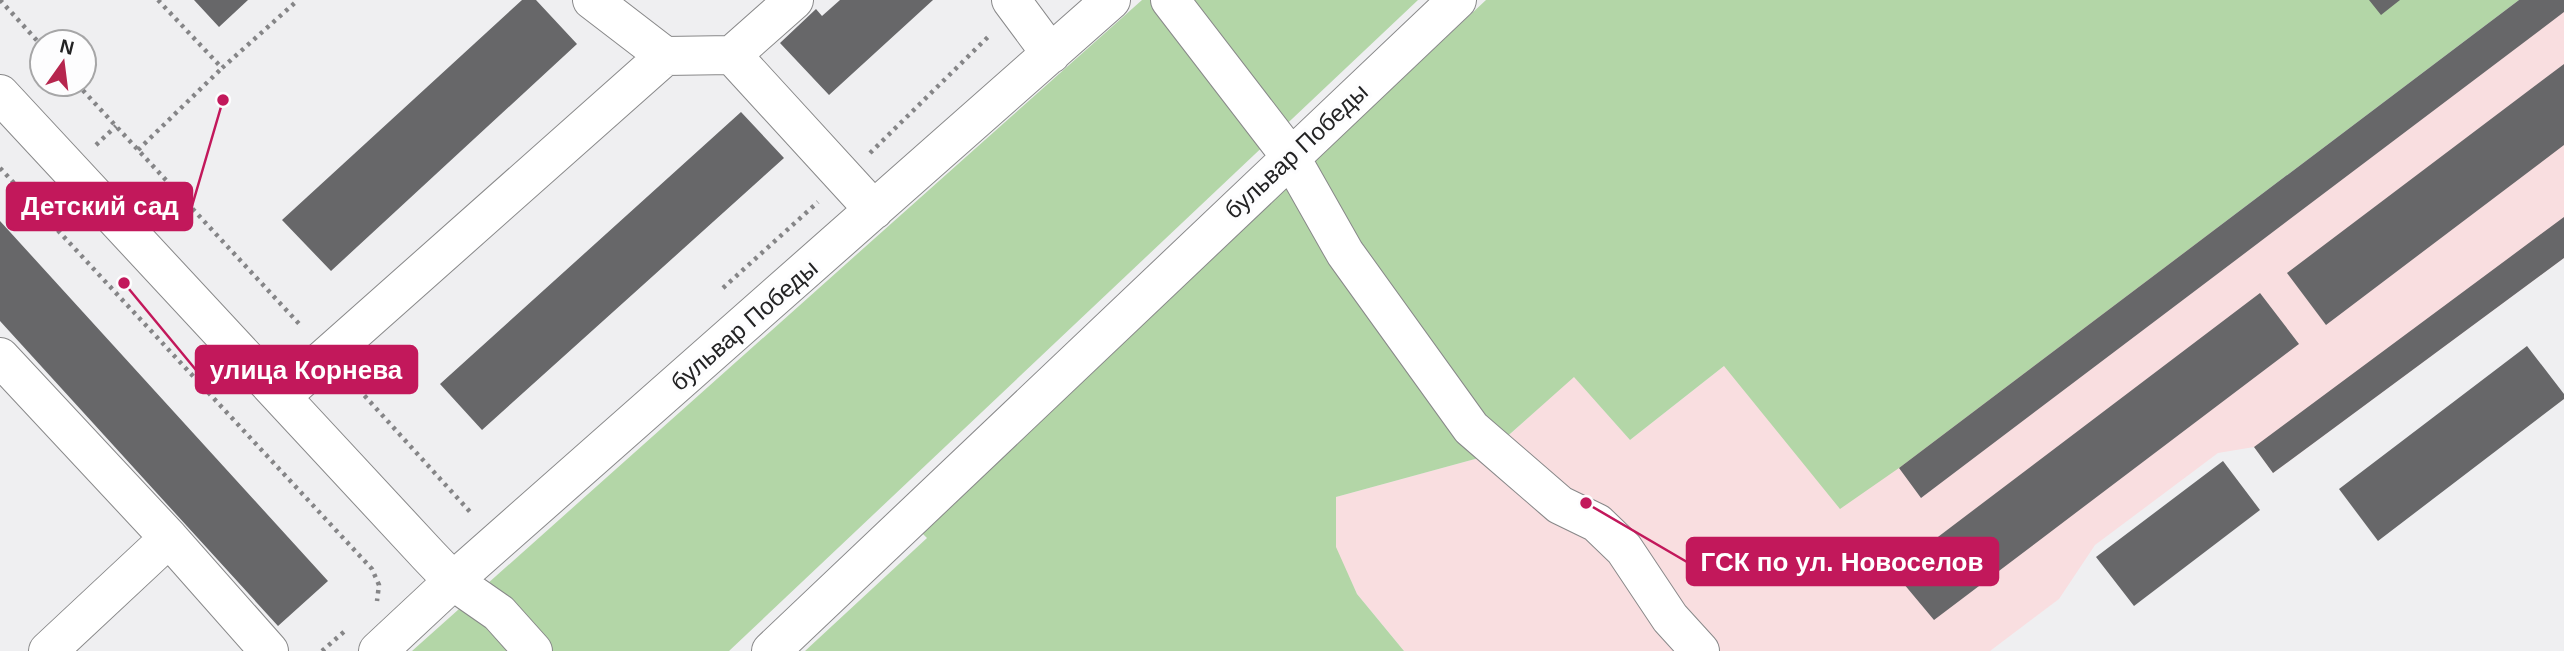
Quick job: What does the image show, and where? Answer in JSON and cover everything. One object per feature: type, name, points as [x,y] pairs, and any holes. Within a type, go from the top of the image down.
[{"type":"street","points":[[592,0],[666,56],[732,55],[794,0]]},
{"type":"street","name":"бульвар Победы","points":[[378,651],[441,569],[874,210],[1111,0]]},
{"type":"street","points":[[1170,0],[1290,156],[1345,253],[1471,428],[1560,505],[1597,523],[1624,549],[1670,618],[1700,651]]},
{"type":"street","name":"бульвар Победы","points":[[771,651],[1457,0]]},
{"type":"street","points":[[1014,4],[1051,54]]},
{"type":"street","points":[[732,55],[874,210]]},
{"type":"street","points":[[282,396],[666,56]]},
{"type":"street","points":[[0,94],[441,569],[499,613],[533,651]]},
{"type":"street","points":[[0,356],[169,538],[269,651]]},
{"type":"street","points":[[48,651],[169,538]]},
{"type":"path","points":[[0,0],[28,31]]},
{"type":"path","points":[[158,0],[222,68]]},
{"type":"path","points":[[138,150],[222,68],[298,0]]},
{"type":"path","points":[[721,290],[846,177],[1014,4]]},
{"type":"path","points":[[90,98],[472,514],[441,569],[377,602],[368,610]]},
{"type":"path","points":[[0,168],[372,569],[379,585],[377,602]]},
{"type":"path","points":[[322,651],[349,626]]},
{"type":"shaded area","points":[[2564,0],[2564,258],[2273,473],[2254,447],[2218,453],[2095,545],[2059,599],[1990,651],[1404,651],[1357,594],[1335,547],[1336,497],[1486,456],[1574,376],[1630,440],[1724,366],[2219,227]]},
{"type":"green space","points":[[1142,0],[1418,0],[729,651],[412,651]]},
{"type":"green space","points":[[1486,0],[2519,0],[1899,468],[1840,509],[1724,366],[1630,440],[1574,377],[1502,441],[1358,247],[1311,164]]},
{"type":"green space","points":[[1289,180],[1486,456],[1336,497],[1336,547],[1357,594],[1404,651],[805,651],[927,538],[918,529]]},
{"type":"building","points":[[194,0],[248,0],[219,27]]},
{"type":"building","points":[[522,0],[536,0],[577,44],[331,271],[282,220]]},
{"type":"building","points":[[840,0],[933,0],[829,95],[780,43],[816,9],[822,16]]},
{"type":"building","points":[[2369,0],[2400,0],[2381,15]]},
{"type":"building","points":[[2519,0],[2564,0],[2564,12],[1921,498],[1899,468]]},
{"type":"building","points":[[2564,64],[2564,145],[2326,325],[2287,273]]},
{"type":"building","points":[[741,112],[784,158],[482,430],[440,384]]},
{"type":"building","points":[[2564,217],[2564,258],[2273,473],[2254,447]]},
{"type":"building","points":[[0,221],[328,581],[278,626],[0,321]]},
{"type":"building","points":[[2260,293],[2299,344],[1934,620],[1893,571]]},
{"type":"building","points":[[2527,346],[2564,394],[2564,399],[2378,541],[2339,489]]},
{"type":"building","points":[[2223,461],[2260,510],[2134,606],[2096,557]]},
{"type":"place","name":"Детский сад","points":[[223,100]]},
{"type":"place","name":"улица Корнева","points":[[124,283]]},
{"type":"place","name":"ГСК по ул. Новоселов","points":[[1586,503]]}]
